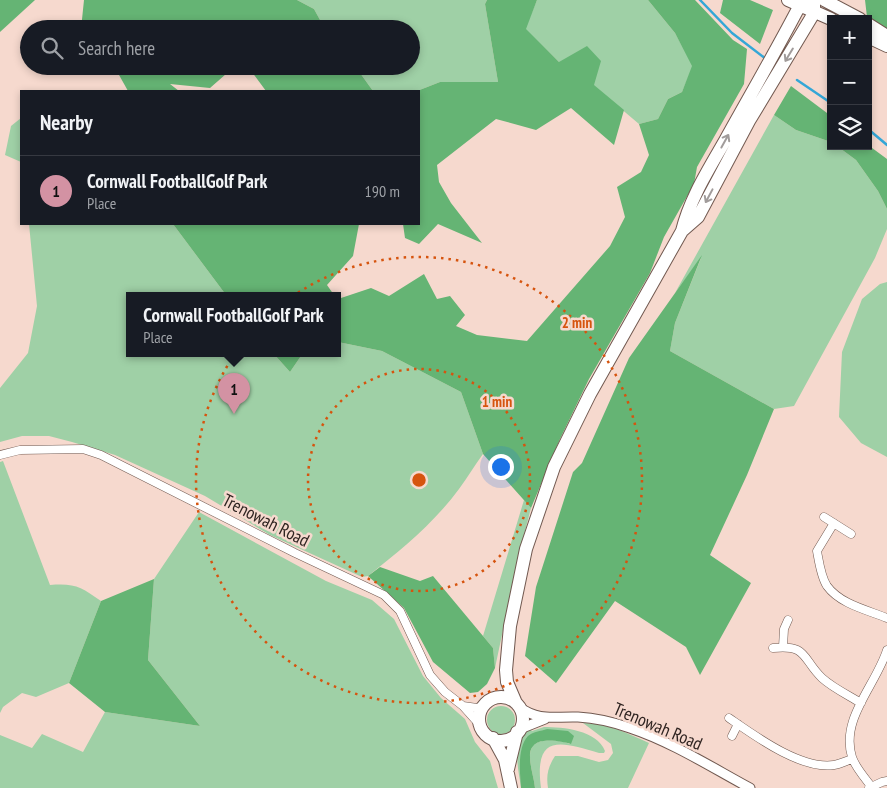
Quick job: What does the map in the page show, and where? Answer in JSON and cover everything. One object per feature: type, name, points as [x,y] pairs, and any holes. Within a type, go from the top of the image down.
[{"type":"highway","points":[[788,0],[814,6],[827,17]]},
{"type":"highway","points":[[824,0],[852,15]]},
{"type":"highway","points":[[508,769],[522,718],[508,682],[506,670],[510,626],[526,550],[554,467],[590,394],[682,231],[687,211],[701,183],[803,3]]},
{"type":"highway","points":[[682,231],[698,217],[814,6]]},
{"type":"highway","points":[[872,27],[887,36]]},
{"type":"highway","points":[[872,39],[887,46]]},
{"type":"highway","points":[[506,670],[500,683],[484,705],[479,717],[480,725],[492,738],[505,760],[511,788]]},
{"type":"highway","points":[[484,705],[492,699],[501,697],[509,698],[518,705]]},
{"type":"highway","points":[[492,738],[508,739],[518,731]]},
{"type":"street","name":"Trenowah Road","points":[[0,455],[20,450],[82,450],[101,455],[295,553],[384,595],[400,611],[430,675],[444,692],[463,706],[480,725]]},
{"type":"street","points":[[824,517],[851,534]]},
{"type":"street","points":[[834,523],[817,551],[827,585],[844,600],[887,618]]},
{"type":"street","points":[[783,647],[784,629],[788,620]]},
{"type":"street","points":[[773,648],[796,648],[806,656],[822,678],[861,703]]},
{"type":"street","points":[[887,650],[882,666],[852,723],[849,742],[852,759],[870,787],[887,781]]},
{"type":"street","points":[[463,706],[477,708],[484,705]]},
{"type":"street","name":"Trenowah Road","points":[[518,705],[527,713],[548,718]]},
{"type":"street","name":"Trenowah Road","points":[[518,731],[548,718],[577,717],[602,719],[632,728],[685,752],[750,788]]},
{"type":"street","points":[[729,718],[792,757],[811,764],[832,765],[852,759]]},
{"type":"street","points":[[732,736],[738,724]]},
{"type":"green space","points":[[0,0],[35,0],[0,32]]},
{"type":"green space","points":[[84,0],[297,0],[314,9],[320,20],[82,20]]},
{"type":"green space","points":[[297,0],[487,0],[485,4],[498,82],[440,82],[420,90],[372,90],[361,75],[420,75],[420,20],[320,20],[314,9]]},
{"type":"green space","points":[[487,0],[537,0],[526,29],[559,62],[587,46],[601,61],[594,85],[624,110],[614,145],[571,108],[536,130],[496,119],[437,165],[439,182],[451,203],[482,243],[438,224],[419,244],[405,238],[403,225],[420,225],[420,90],[440,82],[498,82],[485,4]]},
{"type":"green space","points":[[537,0],[648,0],[675,33],[693,66],[682,92],[668,99],[658,119],[639,124],[593,85],[559,62],[525,29]]},
{"type":"green space","points":[[648,0],[695,0],[733,40],[747,49],[744,84],[697,167],[694,184],[664,237],[650,273],[589,379],[560,439],[531,508],[483,454],[461,392],[382,351],[341,343],[341,298],[371,288],[389,296],[424,274],[437,299],[450,296],[465,315],[456,326],[477,335],[527,341],[610,246],[625,217],[617,187],[641,172],[649,155],[639,124],[658,119],[668,99],[682,92],[692,66],[675,33]]},
{"type":"green space","points":[[723,0],[750,0],[773,10],[760,44],[720,13]]},
{"type":"green space","points":[[865,0],[887,0],[887,30],[872,20],[872,15],[867,15]]},
{"type":"green space","points":[[119,75],[225,75],[210,88],[170,84],[178,90],[127,90]]},
{"type":"green space","points":[[254,75],[361,75],[372,90],[265,90]]},
{"type":"green space","points":[[791,86],[827,113],[827,141],[796,130],[774,115]]},
{"type":"green space","points":[[774,115],[796,130],[827,141],[827,150],[842,150],[856,160],[878,191],[887,209],[887,229],[875,258],[794,406],[774,409],[670,351],[675,323],[701,258],[675,293]]},
{"type":"green space","points":[[20,119],[20,162],[5,155],[11,126]]},
{"type":"green space","points":[[872,148],[887,159],[887,209],[878,191],[856,160],[842,150],[872,150]]},
{"type":"green space","points":[[29,225],[174,225],[224,292],[126,292],[126,357],[277,357],[290,372],[300,357],[341,357],[341,343],[382,351],[461,392],[483,454],[459,489],[428,525],[368,576],[362,577],[270,535],[205,496],[115,455],[49,436],[22,436],[0,442],[0,388],[28,353],[37,306]]},
{"type":"green space","points":[[174,225],[359,225],[353,256],[327,285],[332,292],[224,292]]},
{"type":"green space","points":[[702,255],[675,323],[670,351],[774,409],[747,475],[710,555],[751,583],[700,675],[686,647],[615,601],[556,683],[525,656],[536,587],[573,472],[582,463],[629,358]]},
{"type":"green space","points":[[887,282],[887,457],[861,443],[839,417],[842,352],[862,299],[880,284]]},
{"type":"green space","points":[[277,357],[300,357],[290,372]]},
{"type":"green space","points":[[3,461],[50,585],[72,585],[88,592],[101,601],[69,683],[36,697],[22,693],[3,707],[0,713],[0,462]]},
{"type":"green space","points":[[524,500],[531,508],[519,554],[495,668],[493,648],[483,636]]},
{"type":"green space","points":[[199,512],[326,581],[372,600],[394,619],[423,676],[441,698],[465,719],[475,742],[490,761],[498,788],[0,788],[0,735],[32,748],[42,734],[83,752],[105,712],[200,726],[148,660],[154,579]]},
{"type":"green space","points":[[380,567],[420,581],[433,576],[493,648],[495,668],[487,684],[478,692],[470,693],[433,662],[404,608],[368,576]]},
{"type":"green space","points":[[154,579],[148,660],[200,726],[105,712],[69,683],[101,601]]},
{"type":"green space","points":[[501,706],[511,710],[515,720],[511,730],[501,734],[491,730],[487,720],[491,710]]},
{"type":"green space","points":[[583,723],[609,727],[649,743],[628,788],[548,788],[548,771],[555,756],[578,756],[599,762],[608,760],[613,753],[611,744]]},
{"type":"green space","points":[[544,727],[570,729],[587,734],[595,738],[605,751],[604,753],[599,753],[572,746],[552,746],[546,750],[541,758],[541,788],[535,788],[530,757],[534,745],[546,740],[571,744],[547,729],[520,762],[521,787],[517,756],[520,741],[530,729],[532,731]]},
{"type":"green space","points":[[547,729],[568,731],[574,736],[571,744],[546,741],[534,745],[530,757],[535,788],[521,788],[520,761],[524,741],[528,736]]},
{"type":"waterway","points":[[700,0],[732,33],[766,59]]},
{"type":"waterway","points":[[797,80],[827,100]]},
{"type":"waterway","points":[[872,132],[887,145]]},
{"type":"place","name":"Cornwall FootballGolf Park","points":[[234,414]]}]
